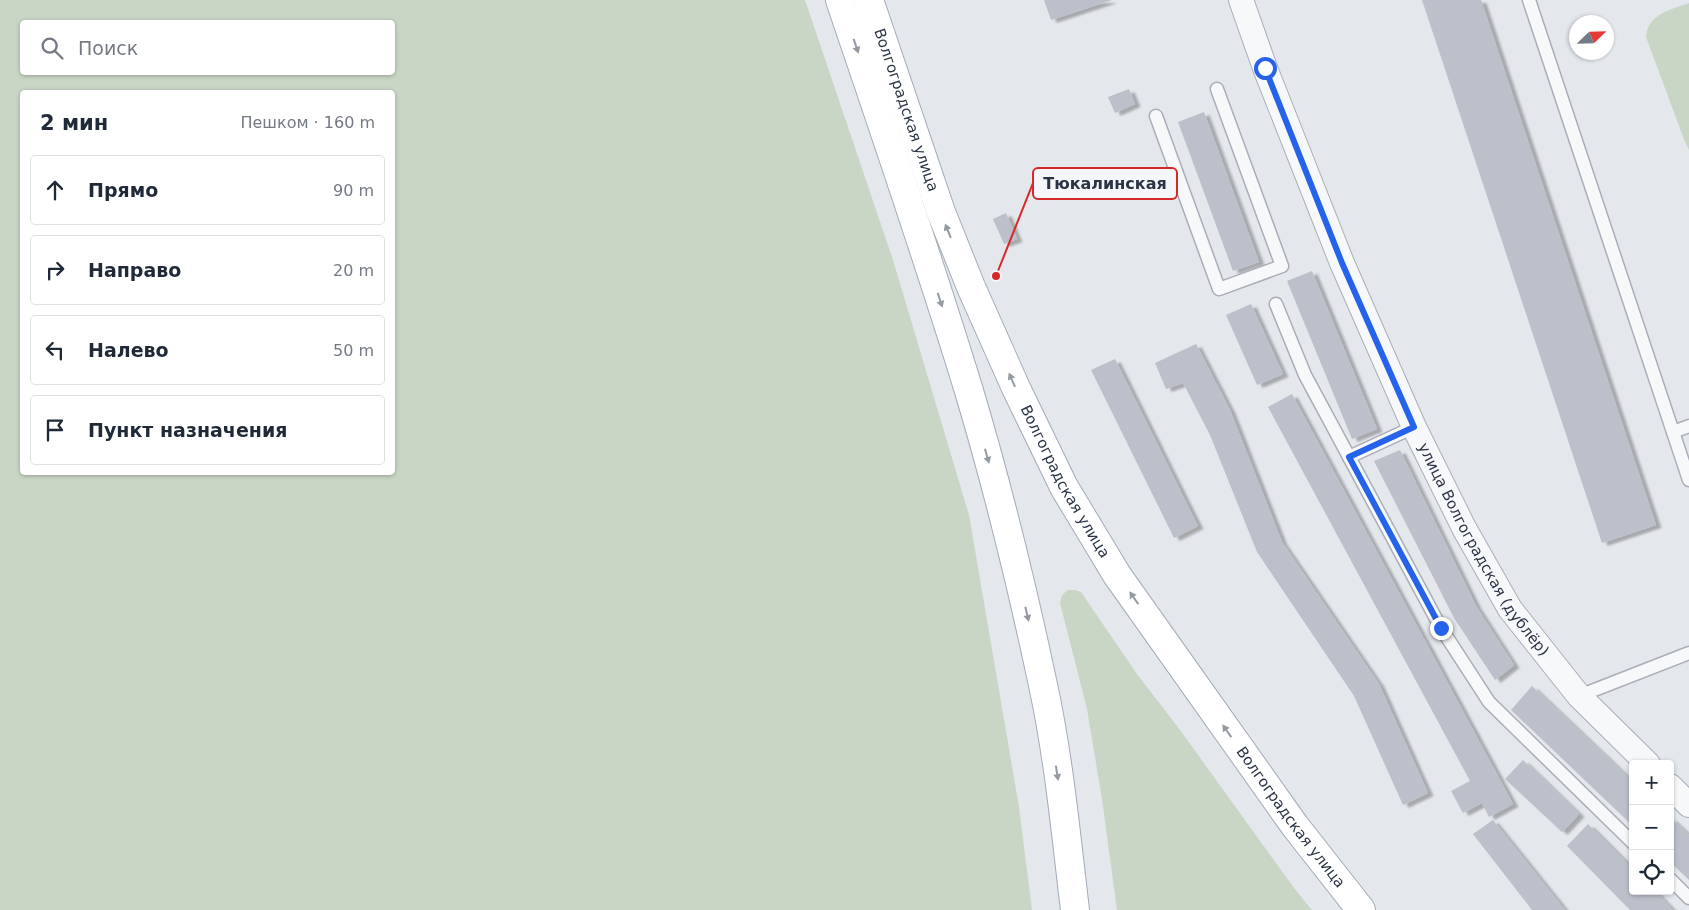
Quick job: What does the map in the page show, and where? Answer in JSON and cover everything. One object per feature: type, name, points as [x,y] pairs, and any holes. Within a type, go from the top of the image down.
[{"type":"main road","name":"Волгоградская улица","points":[[840,0],[915,221],[969,392],[1009,535],[1044,688],[1061,798],[1075,910]]},
{"type":"main road","name":"Волгоградская улица","points":[[870,0],[941,212],[1016,388],[1064,487],[1117,575],[1295,826],[1361,910]]},
{"type":"street","name":"улица Волгоградская (дублёр)","points":[[1241,0],[1265,68],[1338,254],[1414,427],[1464,528],[1510,609],[1579,696],[1644,760]]},
{"type":"street","points":[[1674,790],[1689,805]]},
{"type":"lane","points":[[1529,0],[1689,480]]},
{"type":"lane","points":[[1156,116],[1219,289],[1282,266],[1217,89]]},
{"type":"lane","points":[[1276,304],[1305,375],[1441,628],[1489,702],[1629,839]]},
{"type":"lane","points":[[1673,432],[1689,426]]},
{"type":"lane","points":[[1349,457],[1414,427]]},
{"type":"lane","points":[[1579,696],[1689,653]]},
{"type":"lane","points":[[1674,883],[1689,898]]},
{"type":"green space","points":[[0,0],[805,0],[893,260],[969,515],[1019,807],[1032,910],[0,910]]},
{"type":"green space","points":[[1689,3],[1689,150],[1646,37],[1648,29],[1655,18]]},
{"type":"green space","points":[[1068,590],[1081,592],[1137,674],[1312,910],[1117,910],[1102,799],[1087,709],[1060,603],[1062,595]]},
{"type":"building","points":[[1044,0],[1112,0],[1051,20]]},
{"type":"building","points":[[1422,0],[1481,0],[1656,525],[1602,543]]},
{"type":"building","points":[[1129,89],[1135,104],[1115,113],[1108,97]]},
{"type":"building","points":[[1204,112],[1259,262],[1233,271],[1178,122]]},
{"type":"building","points":[[1006,213],[1017,239],[1004,244],[993,219]]},
{"type":"building","points":[[1312,271],[1377,429],[1352,439],[1287,281]]},
{"type":"building","points":[[1251,304],[1283,374],[1257,385],[1226,315]]},
{"type":"building","points":[[1196,344],[1230,410],[1282,542],[1379,684],[1428,793],[1403,805],[1354,696],[1257,552],[1210,435],[1183,383],[1166,389],[1155,363]]},
{"type":"building","points":[[1115,359],[1198,526],[1174,538],[1091,370]]},
{"type":"building","points":[[1292,394],[1513,804],[1489,817],[1482,803],[1463,813],[1451,791],[1470,781],[1268,407]]},
{"type":"building","points":[[1400,450],[1476,606],[1514,665],[1495,680],[1454,618],[1374,461]]},
{"type":"building","points":[[1532,686],[1629,778],[1629,822],[1511,710]]},
{"type":"building","points":[[1523,760],[1579,814],[1562,832],[1505,779]]},
{"type":"building","points":[[1493,820],[1565,910],[1532,910],[1473,834]]},
{"type":"building","points":[[1674,821],[1689,835],[1689,880],[1674,866]]},
{"type":"building","points":[[1588,824],[1629,865],[1629,895],[1659,895],[1673,910],[1630,910],[1567,846]]},
{"type":"place","name":"Тюкалинская","points":[[996,276]]},
{"type":"route","points":[[1265,68],[1342,263],[1414,427],[1349,457],[1441,628]]}]
